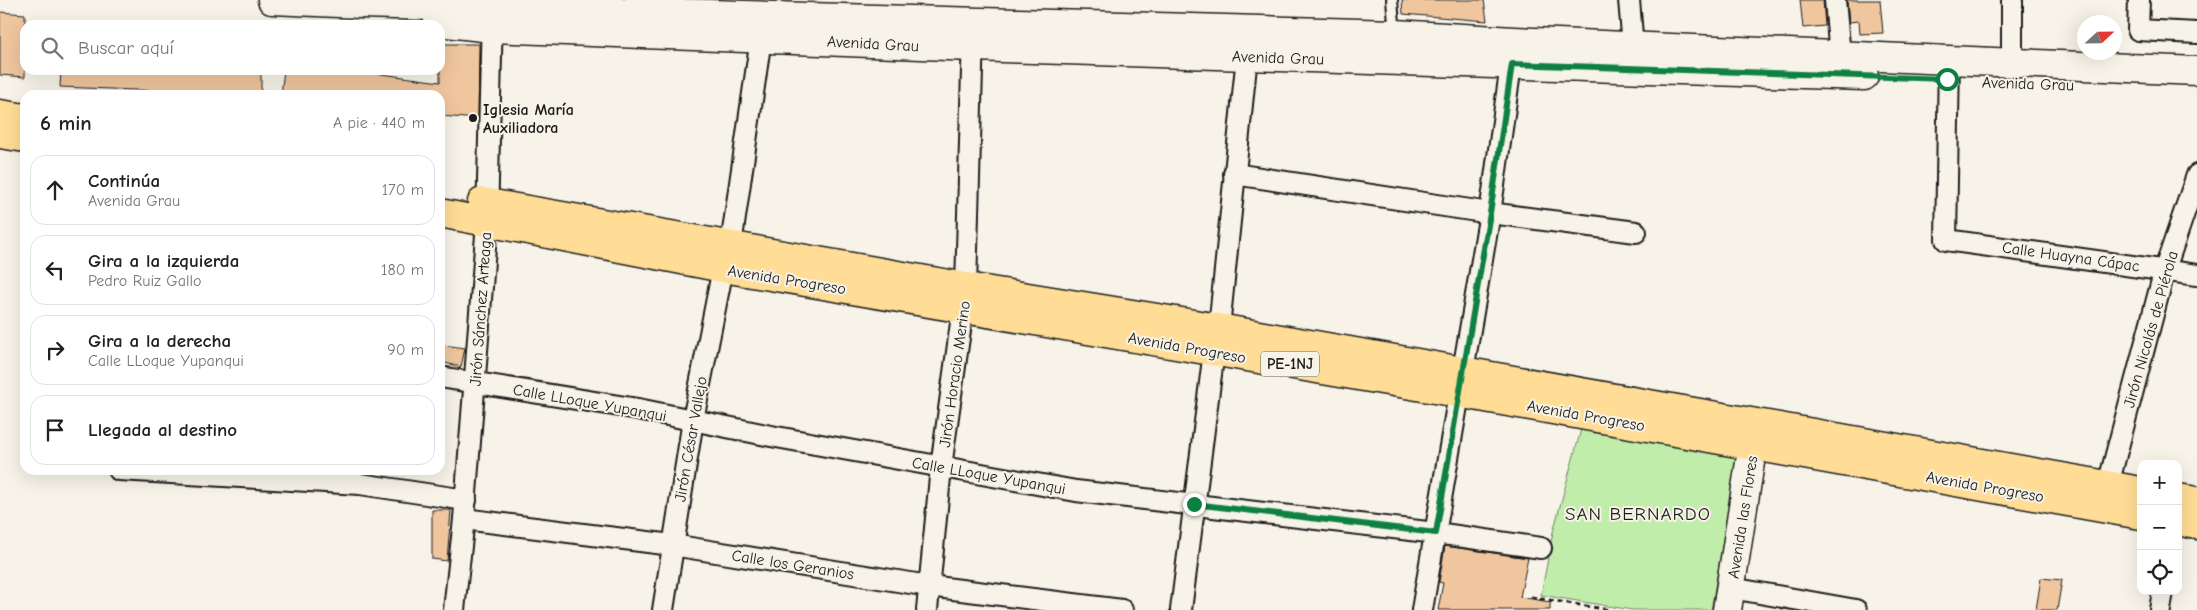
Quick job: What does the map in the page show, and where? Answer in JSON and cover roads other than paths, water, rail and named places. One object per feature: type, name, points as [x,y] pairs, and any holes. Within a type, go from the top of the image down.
[{"type":"main road","points":[[0,114],[20,117]]},
{"type":"main road","points":[[0,134],[20,137]]},
{"type":"main road","name":"Avenida Progreso","points":[[445,196],[487,212],[727,257],[1754,434],[2137,514]]},
{"type":"main road","name":"Avenida Progreso","points":[[445,213],[487,212]]},
{"type":"main road","name":"Avenida Progreso","points":[[1754,434],[2137,490]]},
{"type":"main road","points":[[2182,505],[2197,525]]},
{"type":"street","name":"Avenida Grau","points":[[272,0],[362,4],[421,20],[664,6],[761,27]]},
{"type":"street","points":[[1629,0],[1634,47]]},
{"type":"street","points":[[1835,0],[1840,56]]},
{"type":"street","points":[[2012,0],[2012,63]]},
{"type":"street","points":[[2139,0],[2138,30],[2197,33]]},
{"type":"street","name":"Avenida Grau","points":[[492,17],[973,34],[1395,34],[1513,53],[1948,70],[2197,90]]},
{"type":"street","name":"Jirón Sánchez Arteaga","points":[[454,610],[465,510],[487,212],[492,17]]},
{"type":"street","name":"Jirón César Vallejo","points":[[663,610],[693,420],[727,257],[761,27]]},
{"type":"street","name":"Avenida Grau","points":[[973,34],[1248,56],[1513,53],[1634,47],[1840,56],[1948,70],[2012,63],[2197,71]]},
{"type":"street","name":"Jirón Horacio Merino","points":[[927,610],[941,467],[964,298],[973,34]]},
{"type":"street","points":[[1422,610],[1490,213],[1513,53]]},
{"type":"street","points":[[1181,610],[1216,340],[1248,56]]},
{"type":"street","name":"Calle Huayna Cápac","points":[[1948,70],[1946,240],[2165,269],[2197,275]]},
{"type":"street","points":[[1234,174],[1490,213],[1636,232]]},
{"type":"street","name":"Jirón Nicolás de Piérola","points":[[2108,485],[2165,269],[2197,175]]},
{"type":"street","name":"Calle LLoque Yupanqui","points":[[445,378],[693,420],[1076,491],[1436,533],[1541,548]]},
{"type":"street","name":"Avenida las Flores","points":[[1729,599],[1754,434]]},
{"type":"street","name":"Calle los Geranios","points":[[205,475],[360,484],[465,510],[672,545],[929,586],[1122,610]]},
{"type":"street","points":[[2160,610],[2162,595]]},
{"type":"street","points":[[1729,599],[1856,610]]},
{"type":"lane","points":[[1392,0],[1395,34]]},
{"type":"place","name":"Iglesia María Auxiliadora","points":[[473,118]]},
{"type":"district","name":"SAN BERNARDO","points":[[1638,513]]}]
